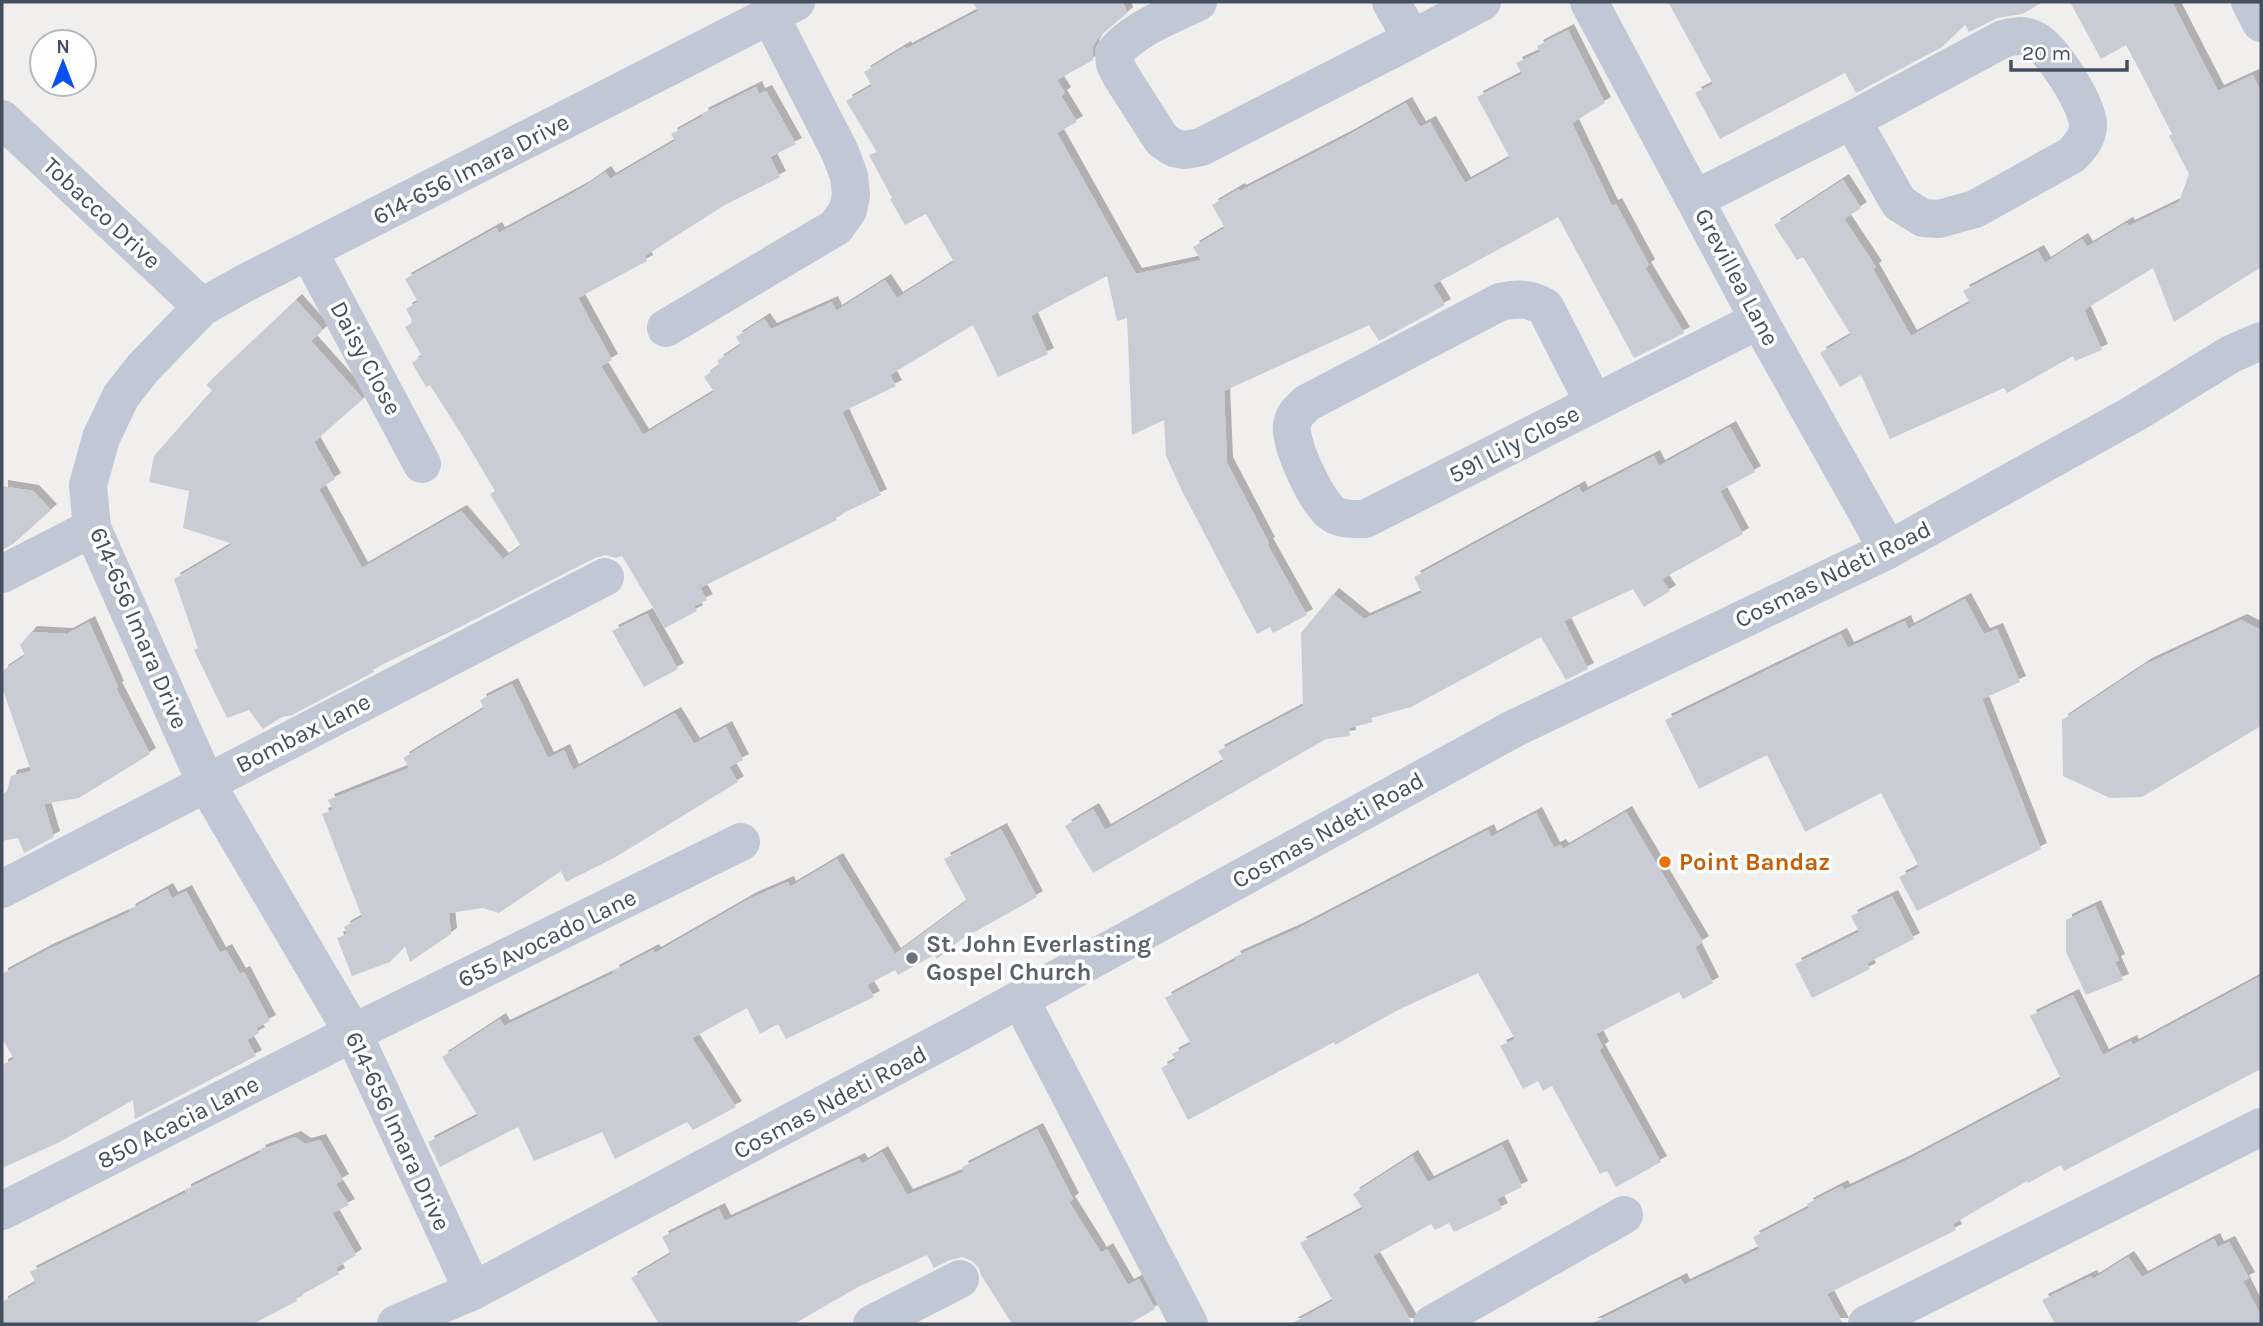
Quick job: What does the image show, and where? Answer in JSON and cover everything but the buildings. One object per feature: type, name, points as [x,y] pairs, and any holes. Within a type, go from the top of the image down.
[{"type":"street","points":[[1198,2],[1137,34],[1114,52],[1115,64],[1121,76],[1161,140],[1174,148],[1185,150],[1201,147],[1482,2]]},
{"type":"street","points":[[1391,2],[1412,39]]},
{"type":"street","name":"Grevillea Lane","points":[[1589,2],[1759,320],[1888,550]]},
{"type":"street","points":[[2250,2],[2261,23]]},
{"type":"street","points":[[666,328],[836,227],[848,210],[851,195],[849,176],[783,9]]},
{"type":"street","name":"614-656 Imara Drive","points":[[473,1291],[353,1033],[206,783],[92,528],[88,485],[102,438],[121,396],[143,368],[202,307],[783,9]]},
{"type":"street","points":[[1695,199],[1852,120],[2003,39],[2020,35],[2044,46],[2080,98],[2088,126],[2084,142],[2072,155],[1976,209],[1939,219],[1923,218],[1899,202],[1852,120]]},
{"type":"street","name":"Tobacco Drive","points":[[2,120],[202,307]]},
{"type":"street","name":"Daisy Close","points":[[309,252],[422,464]]},
{"type":"street","name":"591 Lily Close","points":[[1594,403],[1545,307],[1531,299],[1515,298],[1500,302],[1307,403],[1294,415],[1291,425],[1296,450],[1325,508],[1342,518],[1365,519],[1759,320]]},
{"type":"street","name":"Cosmas Ndeti Road","points":[[396,1324],[473,1291],[1020,999],[1513,729],[1888,550],[2135,413],[2231,354],[2261,341]]},
{"type":"street","points":[[2,574],[92,528]]},
{"type":"street","name":"Bombax Lane","points":[[2,889],[605,577]]},
{"type":"street","name":"655 Avocado Lane","points":[[353,1033],[741,842]]},
{"type":"street","points":[[1020,999],[1189,1324]]},
{"type":"street","name":"850 Acacia Lane","points":[[2,1211],[353,1033]]},
{"type":"street","points":[[1883,1321],[2261,1127]]},
{"type":"street","points":[[1433,1324],[1625,1215]]},
{"type":"street","points":[[872,1324],[960,1279]]},
{"type":"place","name":"Point Bandaz","points":[[1665,862]]},
{"type":"place","name":"St. John Everlasting Gospel Church","points":[[912,958]]}]
